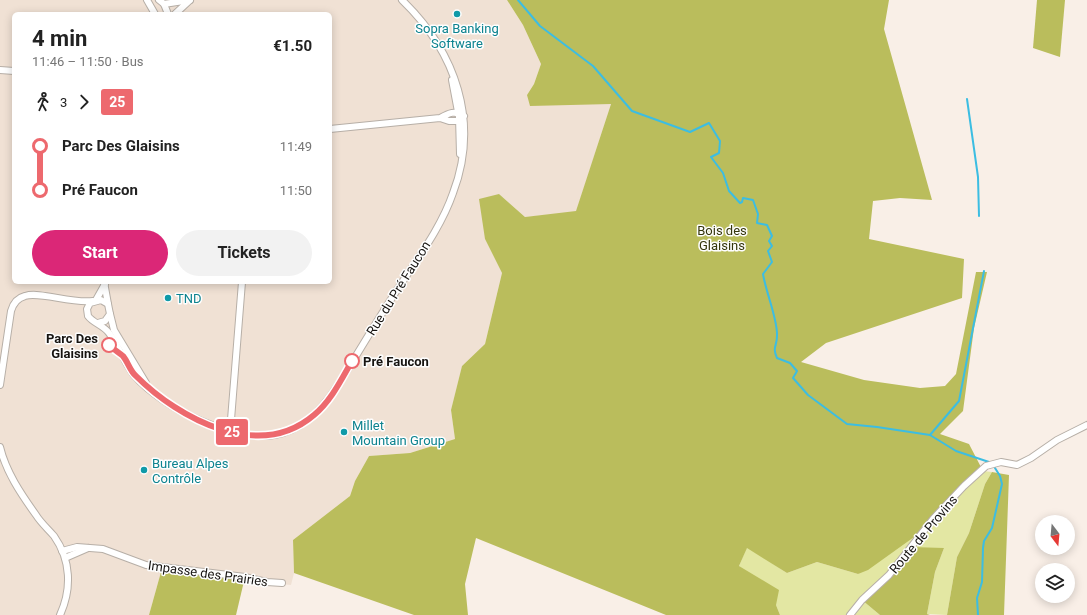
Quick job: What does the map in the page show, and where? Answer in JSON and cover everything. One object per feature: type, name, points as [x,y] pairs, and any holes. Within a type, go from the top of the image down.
[{"type":"street","points":[[147,0],[154,12]]},
{"type":"street","points":[[167,12],[162,2],[190,0]]},
{"type":"street","points":[[177,12],[190,0]]},
{"type":"street","name":"Rue du Pré Faucon","points":[[98,323],[109,333],[135,375],[149,388],[175,408],[204,422],[230,432],[258,437],[282,433],[303,423],[325,404],[439,224],[454,193],[461,161],[464,142],[461,114],[452,74],[434,37],[402,0]]},
{"type":"street","points":[[0,70],[12,72]]},
{"type":"street","points":[[332,129],[440,118],[450,113],[461,114],[459,121],[449,121],[440,118]]},
{"type":"street","name":"Rue du Pré Faucon","points":[[459,121],[461,161]]},
{"type":"street","points":[[104,284],[95,300],[88,306],[87,312],[90,319],[98,323],[105,321],[110,314],[105,284]]},
{"type":"street","points":[[230,432],[242,284]]},
{"type":"street","points":[[0,385],[11,311],[16,300],[23,296],[31,295],[72,302],[95,300],[105,301],[108,304]]},
{"type":"street","points":[[72,302],[87,312]]},
{"type":"street","name":"Rue du Pré Faucon","points":[[110,314],[114,330],[149,388]]},
{"type":"street","name":"Route de Provins","points":[[850,615],[862,600],[889,575],[933,519],[964,486],[986,466],[1001,462],[1017,465],[1031,458],[1057,440],[1087,425]]},
{"type":"street","points":[[0,448],[4,462],[14,481],[36,516],[54,537],[63,554],[69,588],[60,615]]},
{"type":"street","name":"Impasse des Prairies","points":[[63,554],[77,547],[89,547],[103,549],[146,565],[245,577],[268,582],[282,582]]},
{"type":"shaded area","points":[[0,0],[507,0],[523,25],[541,64],[534,84],[527,95],[611,104],[576,212],[525,217],[499,194],[485,239],[502,273],[485,344],[462,366],[451,410],[455,439],[410,453],[369,456],[355,481],[350,496],[293,540],[294,573],[291,585],[161,572],[149,615],[0,615]]},
{"type":"green space","name":"Bois des Glaisins","points":[[507,0],[889,0],[884,29],[932,200],[900,198],[873,201],[869,239],[964,259],[962,298],[826,343],[801,362],[864,380],[920,388],[945,386],[956,374],[976,272],[987,272],[974,328],[963,411],[940,434],[969,444],[983,471],[921,532],[868,570],[858,574],[817,562],[787,573],[747,548],[739,566],[779,590],[776,605],[780,615],[666,615],[476,538],[465,584],[468,615],[414,615],[294,573],[293,540],[350,496],[355,481],[369,456],[410,453],[455,439],[451,410],[462,366],[485,344],[502,273],[485,239],[479,199],[499,194],[525,217],[576,211],[611,104],[530,106],[527,95],[534,84],[541,64],[523,25]]},
{"type":"green space","points":[[1037,0],[1065,0],[1060,57],[1033,48]]},
{"type":"green space","points":[[983,471],[992,472],[985,484],[969,533],[957,557],[947,615],[927,614],[935,572],[944,548],[862,600],[880,615],[780,615],[776,605],[739,566],[747,547],[787,573],[817,562],[858,574]]},
{"type":"green space","points":[[992,472],[1009,475],[1004,615],[947,615],[957,557],[969,533],[985,484]]},
{"type":"green space","points":[[911,547],[944,548],[935,572],[927,614],[930,615],[880,615],[862,600]]},
{"type":"green space","points":[[161,572],[245,577],[236,615],[149,615]]},
{"type":"waterway","points":[[518,0],[540,26],[593,66],[632,111],[690,132],[709,123],[720,141],[719,153],[711,157],[723,173],[729,191],[740,203],[742,202],[743,198],[753,200],[758,214],[757,223],[767,225],[772,236],[769,241],[772,246],[768,251],[772,262],[763,274],[777,330],[775,349],[776,354],[777,358],[790,363],[797,371],[793,378],[808,395],[847,424],[930,435],[956,451],[989,462]]},
{"type":"waterway","points":[[967,99],[978,177],[979,216]]},
{"type":"waterway","points":[[930,435],[959,401],[984,271]]},
{"type":"waterway","points":[[978,615],[977,598],[982,582],[984,541],[992,528],[1002,484],[1000,476],[995,468]]},
{"type":"bus line","name":"25","points":[[109,345],[123,356],[135,375],[175,408],[189,416],[213,426],[240,435],[252,437],[282,433],[309,419],[331,396],[352,361]]},
{"type":"place","name":"Sopra Banking Software","points":[[457,14]]},
{"type":"place","name":"TND","points":[[168,298]]},
{"type":"place","name":"Parc Des Glaisins","points":[[109,345]]},
{"type":"place","name":"Pré Faucon","points":[[352,361]]},
{"type":"place","name":"Millet Mountain Group","points":[[344,432]]},
{"type":"place","name":"Bureau Alpes Contrôle","points":[[144,470]]}]
